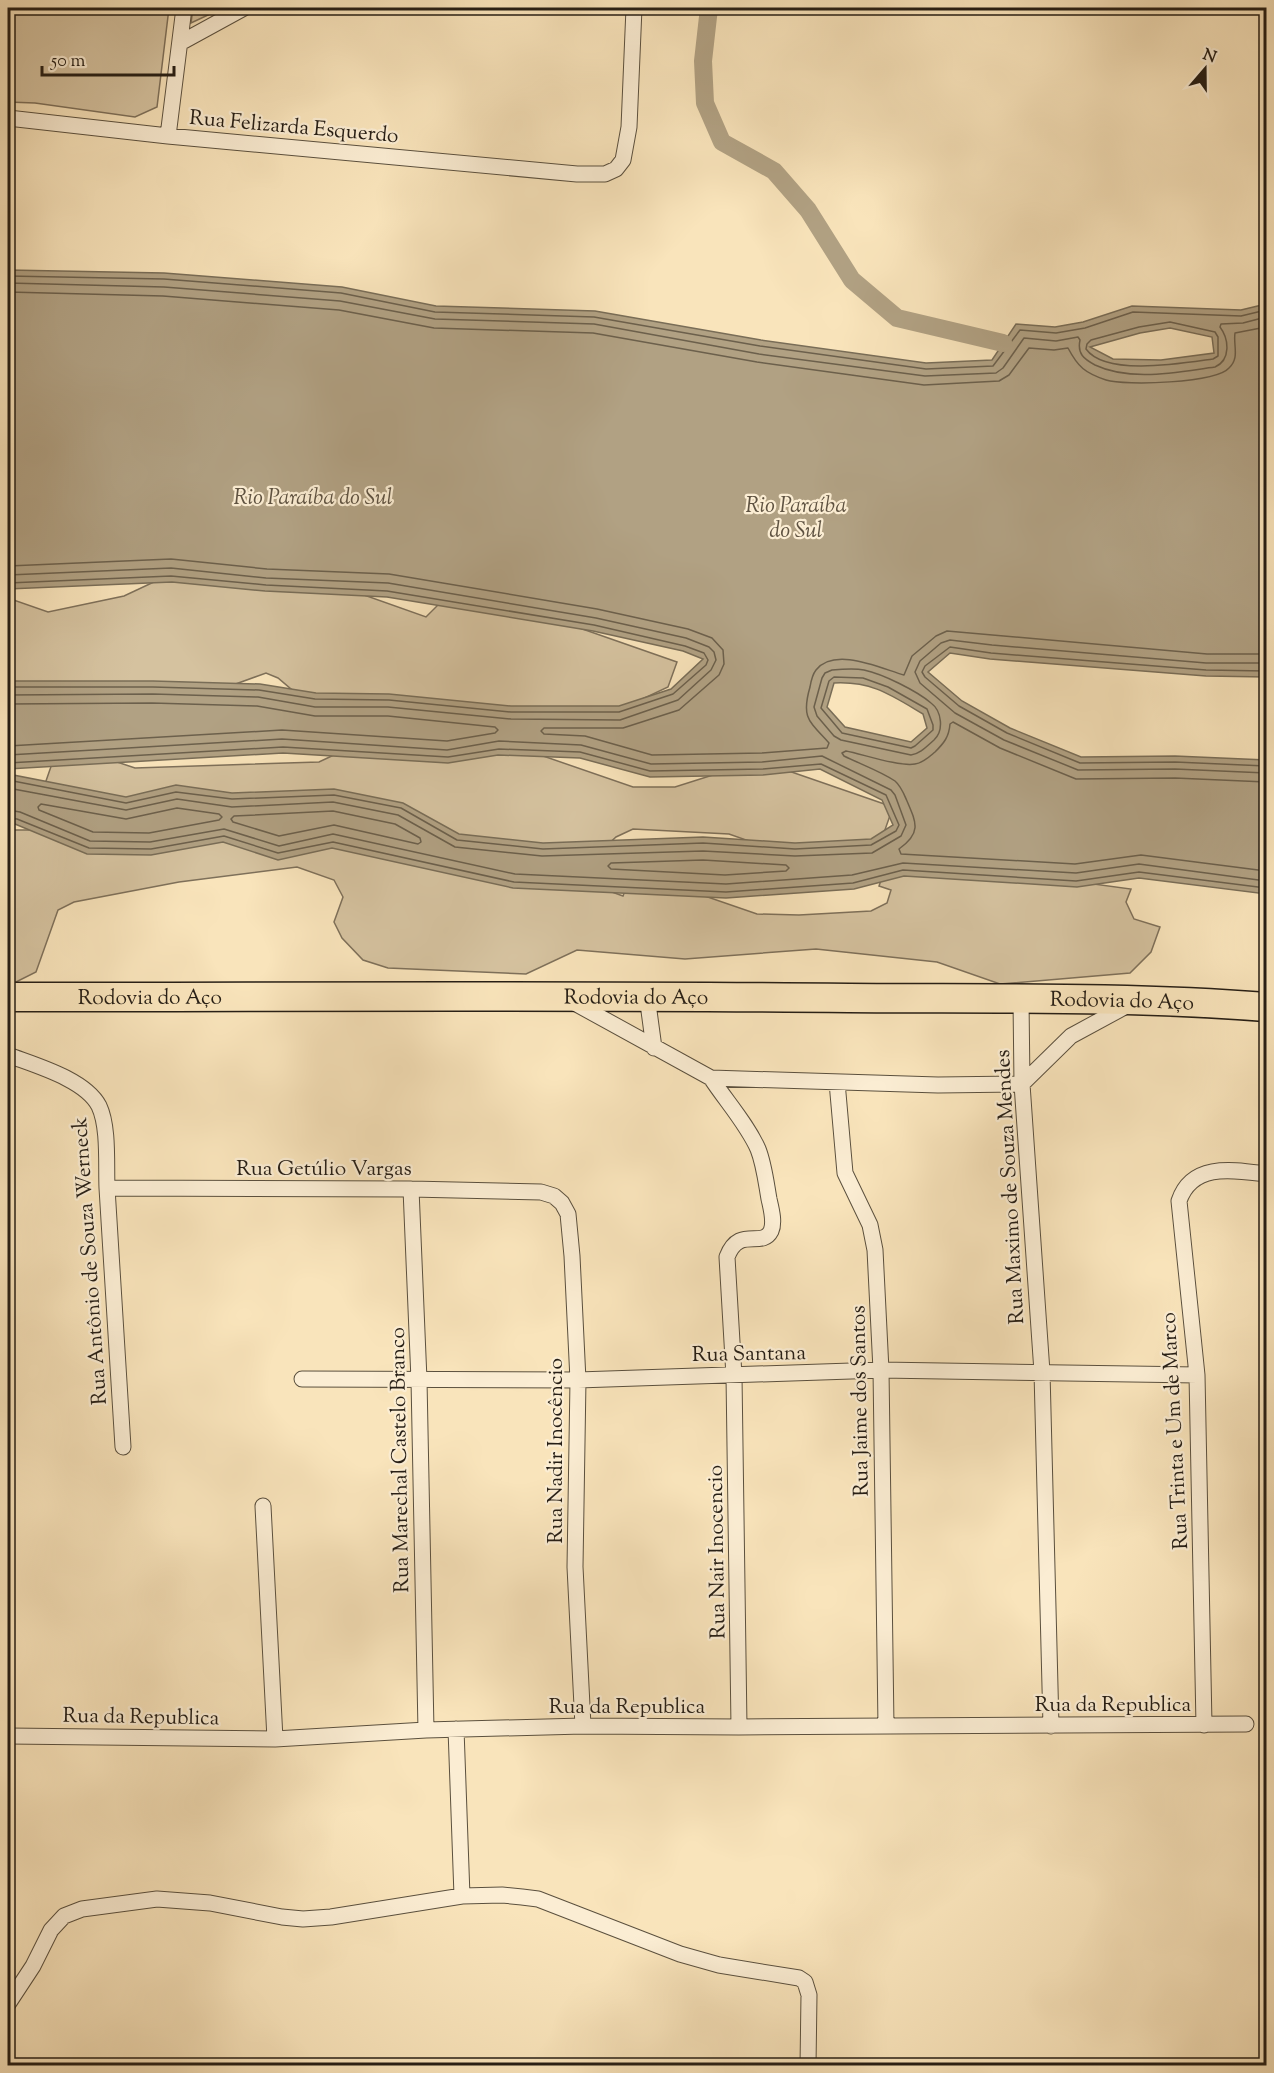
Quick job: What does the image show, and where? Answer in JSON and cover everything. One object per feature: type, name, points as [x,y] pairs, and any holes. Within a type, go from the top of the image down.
[{"type":"highway","name":"Rodovia do Aço","points":[[8,997],[560,995],[1021,1000],[1141,999],[1266,1006]]},
{"type":"street","points":[[168,136],[184,8]]},
{"type":"street","points":[[180,43],[244,8]]},
{"type":"street","name":"Rua Felizarda Esquerdo","points":[[8,118],[168,136],[578,174],[605,174],[616,169],[623,160],[629,127],[634,8]]},
{"type":"street","points":[[560,995],[711,1078],[938,1085],[1022,1084],[1071,1036],[1141,999]]},
{"type":"street","points":[[647,996],[654,1048]]},
{"type":"street","name":"Rua Maximo de Souza Mendes","points":[[1021,1000],[1022,1084],[1042,1372]]},
{"type":"street","name":"Rua Antônio de Souza Werneck","points":[[8,1055],[70,1080],[89,1093],[99,1106],[105,1140],[123,1447]]},
{"type":"street","name":"Rua Nair Inocencio","points":[[711,1078],[758,1150],[763,1164],[773,1222],[771,1232],[764,1238],[739,1240],[732,1246],[728,1257],[735,1376],[739,1727]]},
{"type":"street","name":"Rua Jaime dos Santos","points":[[837,1082],[845,1173],[870,1225],[875,1250],[881,1370],[886,1726]]},
{"type":"street","name":"Rua Trinta e Um de Marco","points":[[1204,1725],[1197,1375],[1179,1201],[1182,1191],[1195,1177],[1214,1171],[1266,1174]]},
{"type":"street","name":"Rua Getúlio Vargas","points":[[107,1188],[411,1189],[541,1192]]},
{"type":"street","name":"Rua Marechal Castelo Branco","points":[[411,1189],[426,1730]]},
{"type":"street","name":"Rua Nadir Inocêncio","points":[[541,1192],[554,1196],[562,1203],[568,1214],[572,1256],[578,1380],[575,1567],[583,1726]]},
{"type":"street","name":"Rua Santana","points":[[302,1378],[578,1380],[881,1370],[1197,1375]]},
{"type":"street","points":[[1042,1372],[1051,1726]]},
{"type":"street","points":[[263,1506],[275,1739]]},
{"type":"street","name":"Rua da Republica","points":[[8,1736],[275,1739],[426,1730],[583,1726],[1246,1724]]},
{"type":"street","points":[[456,1729],[462,1896]]},
{"type":"street","points":[[8,2004],[33,1966],[51,1930],[64,1916],[82,1909],[157,1899],[186,1900],[303,1919],[331,1917],[462,1896],[502,1895],[538,1899],[680,1954],[719,1965],[800,1978],[805,1982],[808,1995],[808,2066]]},
{"type":"shaded area","points":[[8,8],[169,8],[157,107],[135,117],[35,103],[8,102]]},
{"type":"shaded area","points":[[193,8],[223,8],[191,23]]},
{"type":"shaded area","points":[[158,580],[350,590],[426,617],[447,596],[551,618],[677,662],[668,687],[583,727],[520,748],[633,787],[675,787],[738,767],[780,768],[893,807],[880,844],[817,865],[729,834],[633,829],[616,837],[594,858],[598,887],[623,896],[628,883],[670,884],[757,914],[799,915],[871,911],[887,903],[891,890],[879,886],[888,861],[1064,880],[1131,889],[1126,902],[1134,919],[1160,927],[1151,952],[1130,973],[1000,984],[937,962],[816,949],[685,959],[577,950],[526,974],[388,968],[363,960],[342,938],[334,922],[343,897],[334,880],[297,867],[179,882],[74,902],[58,910],[36,972],[8,986],[8,830],[29,830],[55,755],[72,747],[135,768],[319,762],[336,754],[332,724],[278,678],[266,673],[186,702],[8,682],[8,598],[48,612],[124,596]]},
{"type":"water","name":"Rio Paraíba do Sul","points":[[8,270],[164,273],[342,287],[436,306],[595,311],[761,340],[926,363],[992,360],[1016,324],[1055,327],[1083,322],[1132,306],[1241,310],[1266,304],[1266,415],[1261,418],[1266,419],[1266,677],[1206,676],[990,659],[950,653],[928,672],[962,701],[1010,728],[1081,757],[1175,756],[1266,760],[1266,894],[1139,878],[1077,887],[904,876],[854,889],[726,898],[513,888],[332,848],[278,860],[223,842],[151,855],[87,854],[8,823],[8,774],[126,797],[176,785],[232,793],[334,789],[403,803],[459,834],[543,843],[703,837],[795,843],[871,839],[893,825],[882,800],[820,769],[763,775],[650,777],[580,758],[498,755],[448,763],[283,753],[8,769],[8,681],[260,684],[316,693],[389,694],[511,706],[619,706],[671,689],[703,659],[683,651],[593,631],[387,597],[265,591],[172,582],[8,589]],"holes":[[[1170,328],[1212,337],[1214,353],[1161,360],[1113,359],[1090,347],[1140,333]],[[834,683],[859,684],[891,695],[923,714],[927,728],[911,742],[845,727],[827,707]]]},
{"type":"waterway","points":[[709,8],[703,61],[705,103],[722,142],[774,171],[808,210],[852,280],[897,318],[1003,343]]}]
